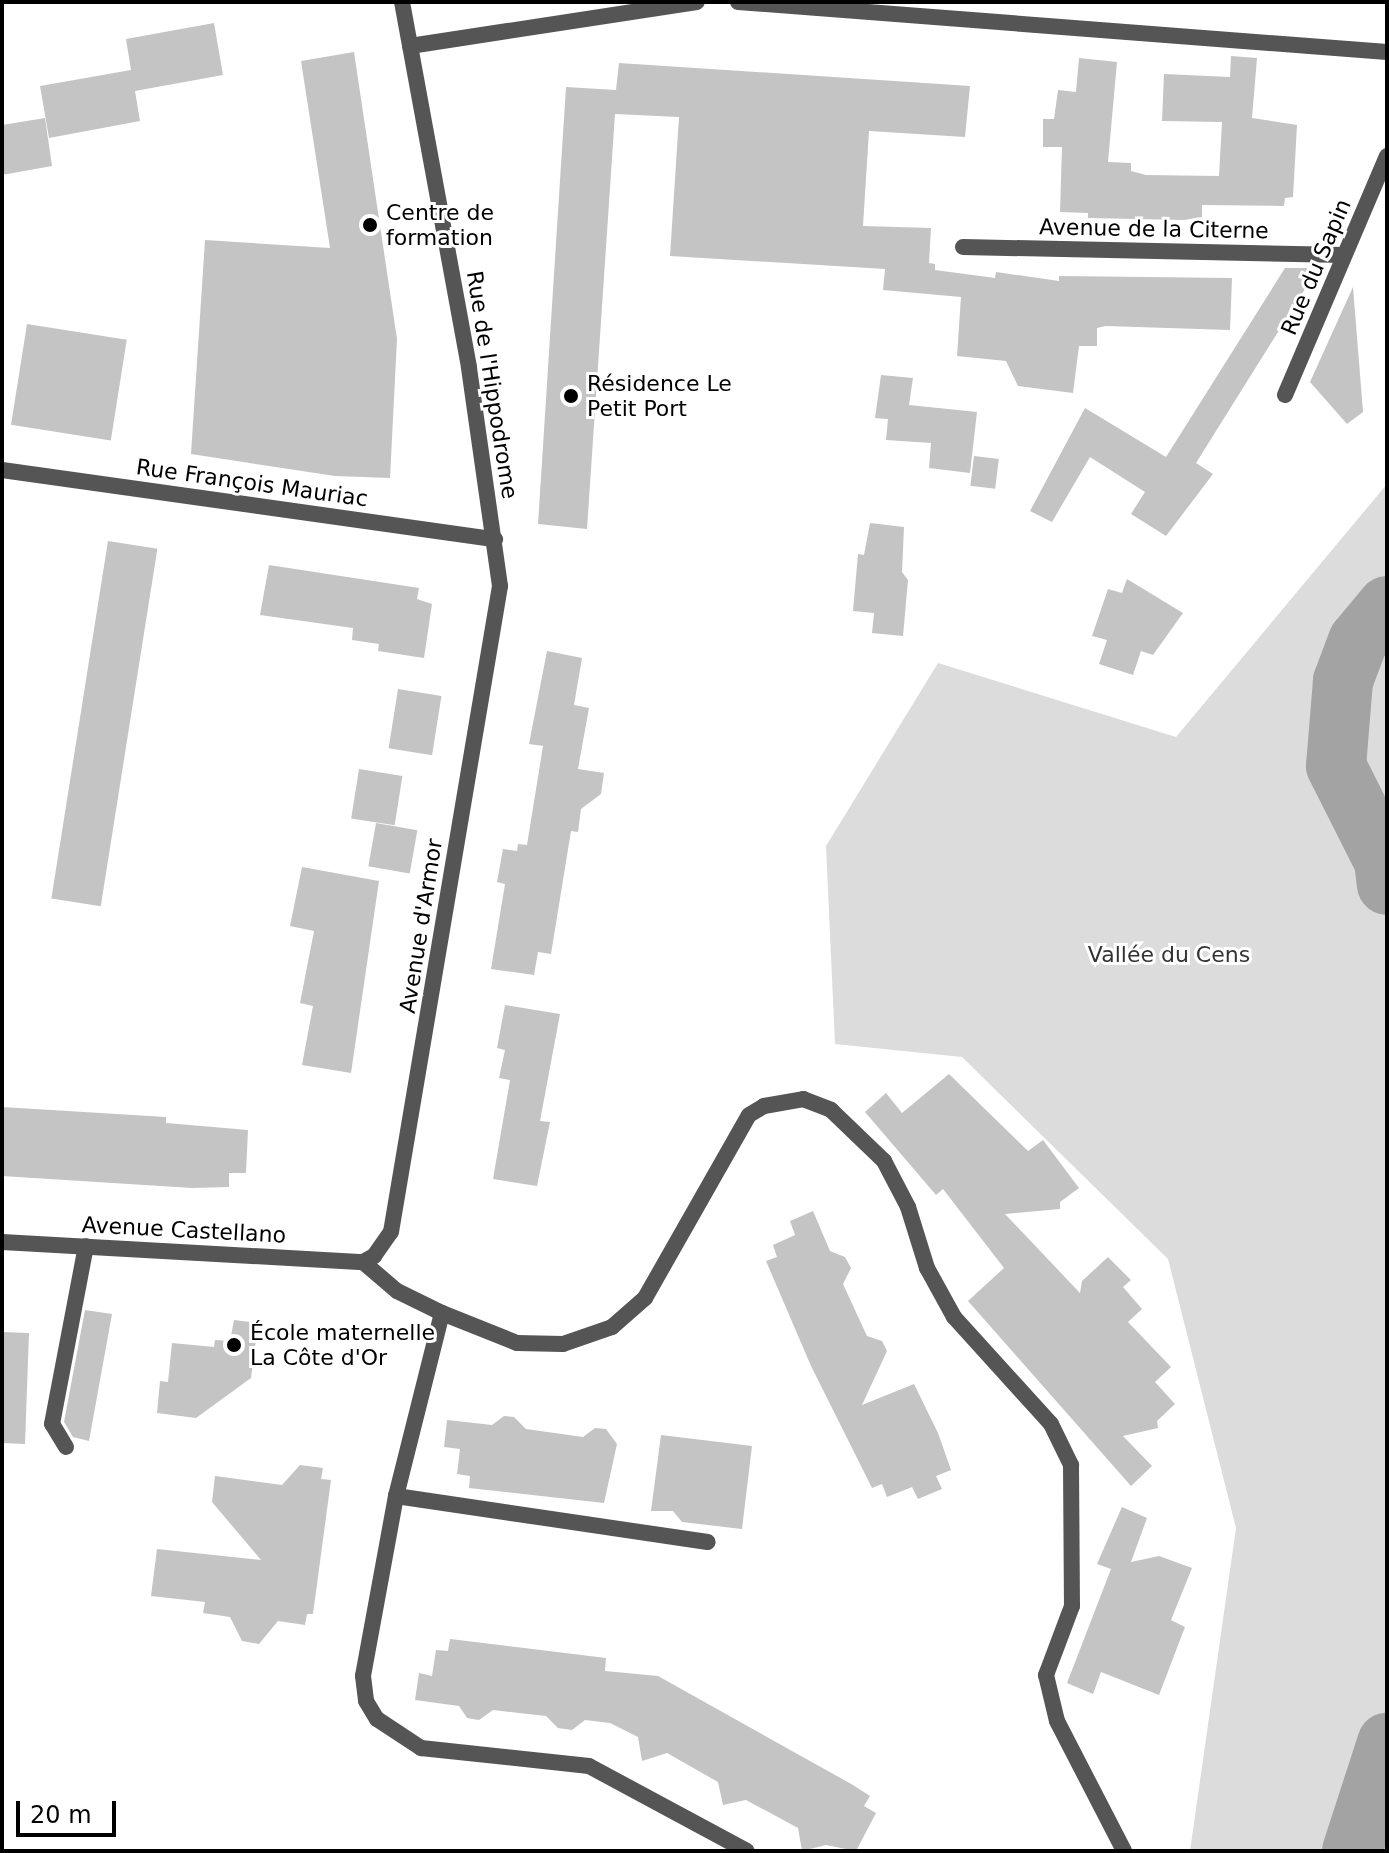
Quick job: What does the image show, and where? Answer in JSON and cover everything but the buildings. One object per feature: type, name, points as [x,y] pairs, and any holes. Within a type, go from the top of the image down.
[{"type":"street","name":"Rue de l'Hippodrome","points":[[402,2],[495,539],[500,586]]},
{"type":"street","points":[[410,46],[697,2]]},
{"type":"street","points":[[738,2],[1387,52]]},
{"type":"street","name":"Rue du Sapin","points":[[1285,395],[1387,156]]},
{"type":"street","name":"Avenue de la Citerne","points":[[963,247],[1344,255]]},
{"type":"street","name":"Rue François Mauriac","points":[[2,470],[495,539]]},
{"type":"street","name":"Avenue d'Armor","points":[[363,1262],[374,1256],[391,1232],[500,586]]},
{"type":"street","points":[[363,1262],[397,1291],[442,1313],[517,1343],[563,1344],[612,1327],[645,1298],[749,1115],[764,1106],[803,1099],[831,1110],[884,1161],[908,1207],[927,1268],[954,1317],[1051,1424],[1071,1465],[1072,1606],[1046,1675],[1057,1721],[1124,1851]]},
{"type":"street","name":"Avenue Castellano","points":[[2,1242],[363,1262]]},
{"type":"street","points":[[66,1447],[52,1424],[86,1246]]},
{"type":"street","points":[[442,1313],[396,1496],[363,1676],[366,1701],[377,1719],[421,1748],[589,1766],[747,1851]]},
{"type":"street","points":[[396,1496],[708,1542]]},
{"type":"green space","name":"Vallée du Cens","points":[[1387,484],[1387,1851],[1190,1851],[1236,1528],[1168,1259],[962,1057],[835,1044],[826,846],[938,663],[1176,737]]},
{"type":"waterway","points":[[1387,606],[1358,641],[1343,681],[1336,766],[1384,861],[1387,885]]},
{"type":"waterway","points":[[1352,1851],[1387,1743]]},
{"type":"place","name":"Centre de formation","points":[[370,225]]},
{"type":"place","name":"Résidence Le Petit Port","points":[[571,396]]},
{"type":"place","name":"École maternelle La Côte d'Or","points":[[234,1345]]}]
